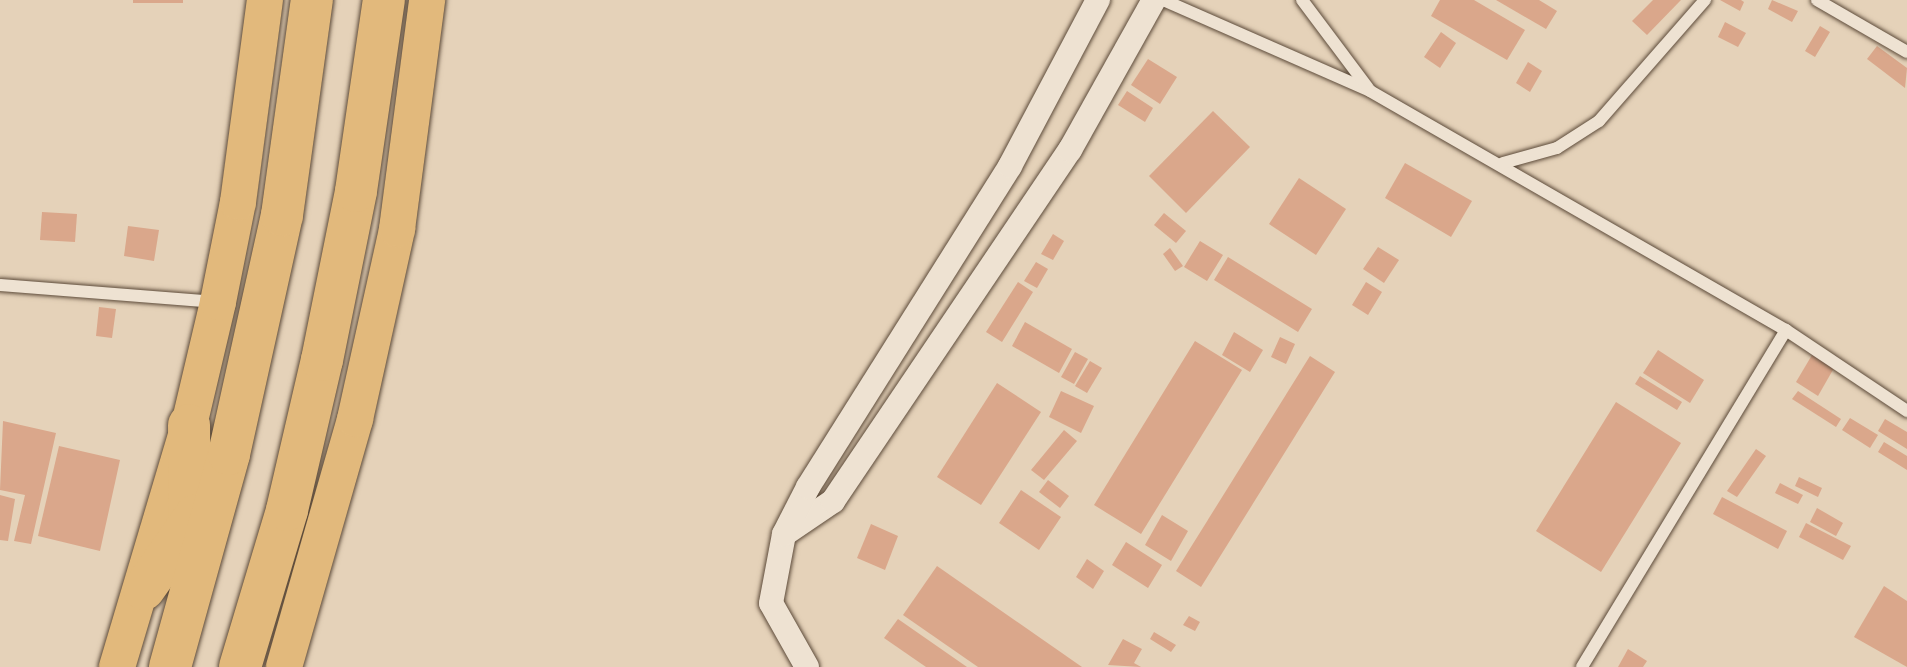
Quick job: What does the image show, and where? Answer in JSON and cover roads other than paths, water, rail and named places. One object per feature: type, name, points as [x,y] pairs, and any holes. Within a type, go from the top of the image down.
[{"type":"highway","points":[[170,667],[186,624],[229,454],[282,215],[312,0]]},
{"type":"highway","points":[[240,667],[287,510],[322,360],[356,191],[384,0]]},
{"type":"highway","points":[[186,624],[191,525],[189,425]]},
{"type":"highway","points":[[144,589],[191,525],[229,454]]},
{"type":"main road","points":[[117,667],[144,589],[189,425],[218,302],[238,202],[265,0]]},
{"type":"main road","points":[[284,667],[355,419],[397,229],[427,0]]},
{"type":"street","points":[[807,667],[771,603],[784,534],[808,487],[1010,166],[1098,0]]},
{"type":"street","points":[[784,534],[833,501],[1070,150],[1154,0]]},
{"type":"lane","points":[[1163,0],[1370,91],[1503,163],[1786,330],[1907,411]]},
{"type":"lane","points":[[1302,0],[1370,91]]},
{"type":"lane","points":[[1503,163],[1557,148],[1599,121],[1705,0]]},
{"type":"lane","points":[[1817,0],[1907,52]]},
{"type":"lane","points":[[0,285],[218,302]]},
{"type":"lane","points":[[1582,667],[1786,330]]}]
